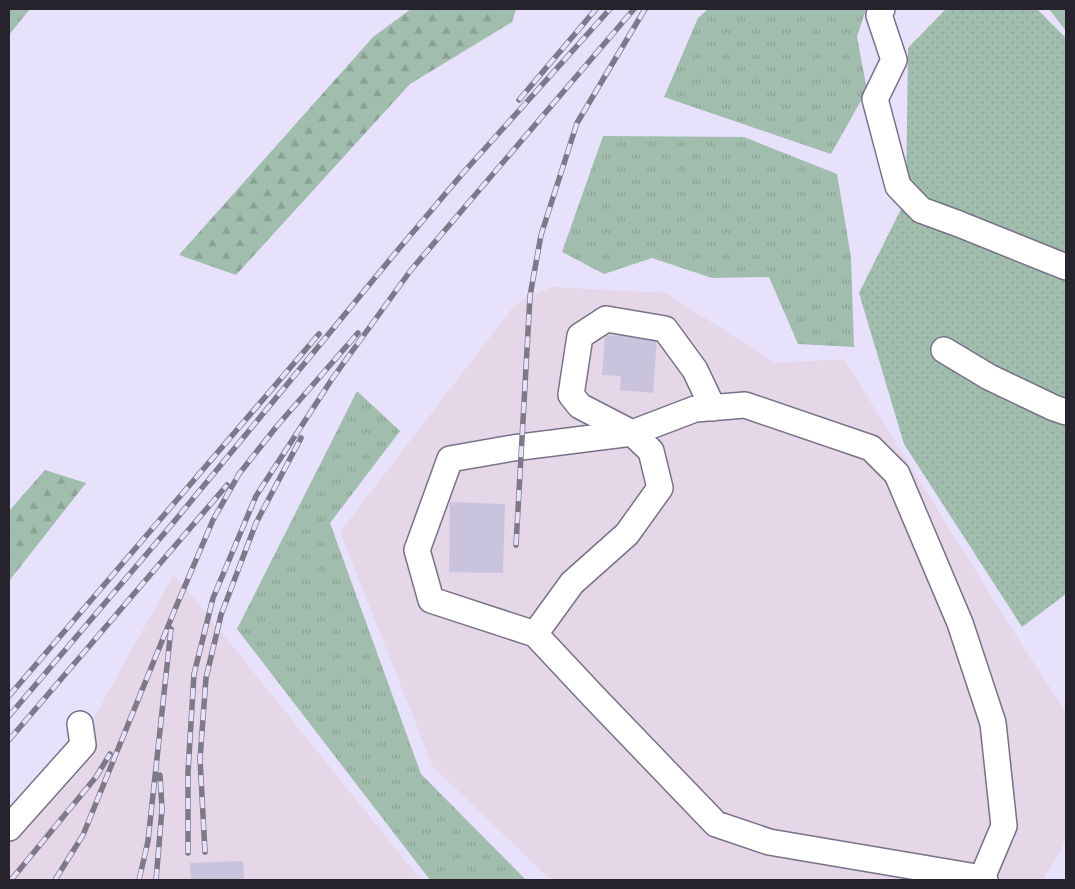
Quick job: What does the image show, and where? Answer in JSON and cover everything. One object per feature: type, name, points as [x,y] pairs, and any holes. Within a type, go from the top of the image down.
[{"type":"lane","points":[[882,9],[879,15],[894,60],[875,99],[898,186],[921,210],[1066,268]]},
{"type":"lane","points":[[535,634],[572,583],[627,534],[660,488],[651,451],[632,433],[580,406],[571,395],[580,336],[606,319],[664,329],[695,370],[713,408]]},
{"type":"lane","points":[[944,350],[989,377],[1066,412]]},
{"type":"lane","points":[[745,405],[871,448],[897,474],[960,623],[993,723],[1004,826],[983,879],[769,842],[716,824],[535,634],[431,600],[417,550],[450,459],[513,448],[632,433],[694,409],[745,405]]},
{"type":"lane","points":[[9,828],[83,745],[80,724]]},
{"type":"shaded area","points":[[553,287],[666,293],[775,363],[844,359],[1013,631],[1066,712],[1066,840],[1043,880],[551,880],[433,767],[340,532],[514,306],[530,296]]},
{"type":"shaded area","points":[[174,574],[421,880],[9,880],[9,826],[85,734]]},
{"type":"green space","points":[[9,9],[30,9],[9,35]]},
{"type":"green space","points":[[411,9],[516,9],[512,22],[410,84],[236,275],[179,255],[373,37]]},
{"type":"green space","points":[[708,9],[866,9],[857,37],[867,90],[831,154],[664,97],[698,18]]},
{"type":"green space","points":[[946,9],[1037,9],[1066,38],[1066,594],[1022,627],[904,444],[859,293],[906,199],[908,48]]},
{"type":"green space","points":[[1049,9],[1066,9],[1066,31]]},
{"type":"green space","points":[[603,136],[744,137],[837,174],[851,257],[854,347],[798,344],[769,277],[712,278],[652,258],[604,274],[562,252]]},
{"type":"green space","points":[[357,391],[400,431],[330,523],[421,774],[526,880],[430,880],[237,629]]},
{"type":"green space","points":[[45,470],[86,483],[9,581],[9,511]]},
{"type":"building","points":[[605,335],[657,338],[653,393],[620,390],[621,376],[602,375]]},
{"type":"building","points":[[450,502],[505,504],[503,573],[449,572]]},
{"type":"building","points":[[243,861],[244,880],[191,880],[190,863]]},
{"type":"railway","points":[[519,100],[596,9]]},
{"type":"railway","points":[[9,716],[173,523],[463,173],[610,9]]},
{"type":"railway","points":[[188,853],[188,772],[194,674],[213,598],[256,496],[332,379],[411,270],[634,9]]},
{"type":"railway","points":[[516,545],[530,296],[541,235],[577,123],[645,9]]},
{"type":"railway","points":[[55,880],[83,835],[213,520],[239,474],[277,426],[358,333]]},
{"type":"railway","points":[[9,696],[319,334]]},
{"type":"railway","points":[[205,852],[200,759],[206,678],[221,615],[256,523],[301,438]]},
{"type":"railway","points":[[9,740],[227,485]]},
{"type":"railway","points":[[139,880],[148,841],[171,629]]},
{"type":"railway","points":[[11,880],[96,777],[110,754]]},
{"type":"railway","points":[[156,880],[162,809],[160,775]]}]
